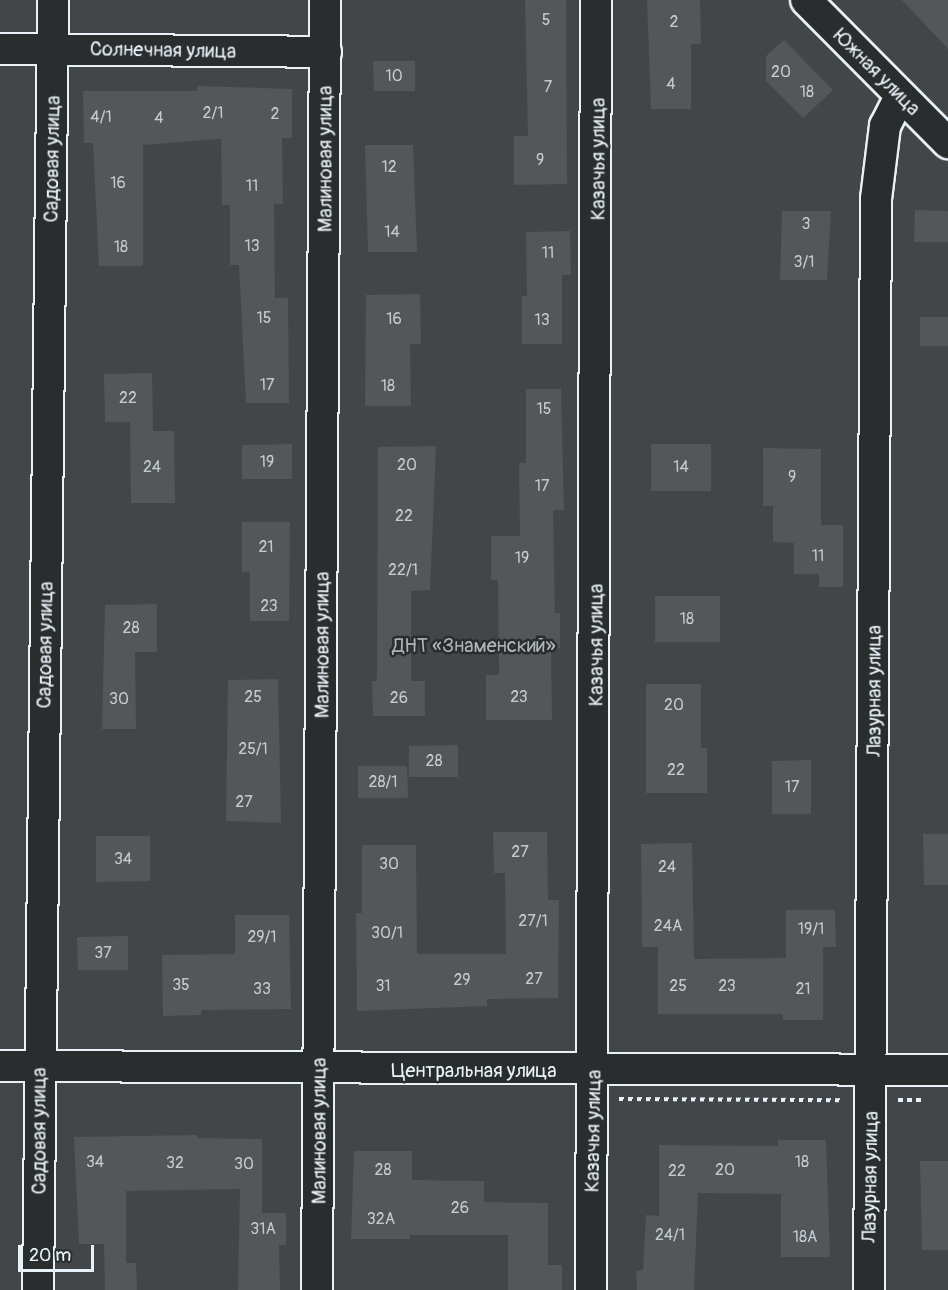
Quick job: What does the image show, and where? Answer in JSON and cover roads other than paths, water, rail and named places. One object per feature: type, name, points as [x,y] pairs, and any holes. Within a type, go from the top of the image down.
[{"type":"street","name":"Садовая улица","points":[[39,1290],[53,0]]},
{"type":"street","name":"Малиновая улица","points":[[317,1290],[326,0]]},
{"type":"street","name":"Казачья улица","points":[[591,1290],[594,1070],[596,0]]},
{"type":"street","name":"Южная улица","points":[[806,0],[948,143]]},
{"type":"street","name":"Солнечная улица","points":[[0,49],[326,52]]},
{"type":"street","name":"Лазурная улица","points":[[868,1290],[876,199],[885,126],[900,97]]},
{"type":"street","name":"Центральная улица","points":[[0,1066],[319,1070],[948,1070]]},
{"type":"park label","name":"ДНТ «Знаменский»","points":[[474,645]]}]
